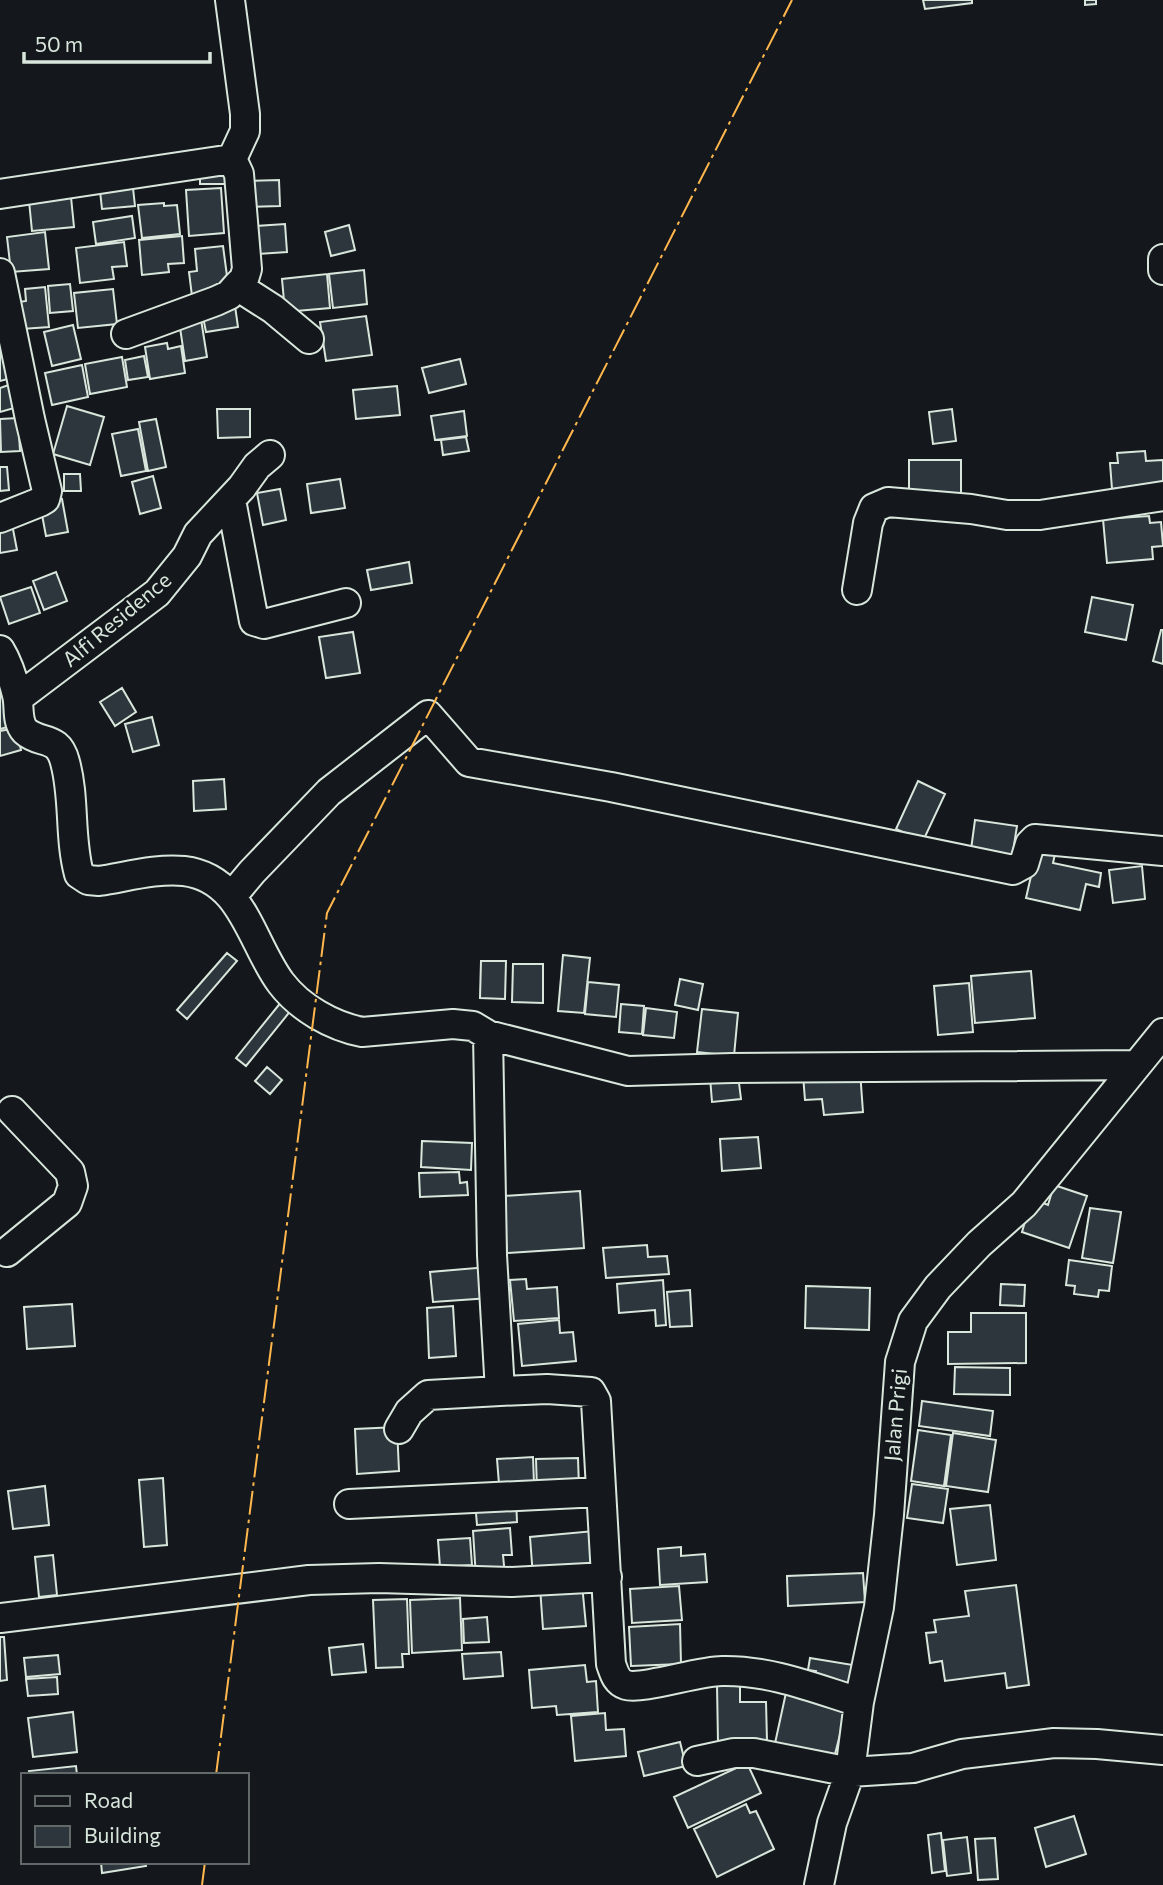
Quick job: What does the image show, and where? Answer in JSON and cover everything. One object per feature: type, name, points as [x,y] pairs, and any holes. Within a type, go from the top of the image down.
[{"type":"street","points":[[126,334],[229,295],[244,279],[247,255],[239,174],[232,159],[245,131],[245,114],[230,0]]},
{"type":"street","points":[[0,194],[232,159]]},
{"type":"street","points":[[1163,260],[1163,270]]},
{"type":"street","points":[[0,273],[47,491],[45,499],[40,502],[0,517]]},
{"type":"street","points":[[237,286],[273,309],[309,339]]},
{"type":"street","name":"Alfi Residence","points":[[18,698],[156,593],[187,556],[198,534],[231,500],[257,466],[270,455]]},
{"type":"street","points":[[857,590],[868,523],[874,508],[888,502],[1007,515],[1040,515],[1163,496]]},
{"type":"street","points":[[231,500],[254,621],[264,624],[346,603]]},
{"type":"street","points":[[0,650],[18,698],[19,719],[26,731],[54,744],[61,750],[65,761],[71,789],[74,847],[79,874],[88,880],[99,881],[186,871],[220,885],[244,913],[261,951],[281,984],[309,1009],[348,1029],[362,1032],[453,1024],[473,1026],[488,1035],[628,1071],[1136,1065]]},
{"type":"street","points":[[232,896],[251,872],[329,792],[428,715],[469,762],[611,787],[1013,870],[1024,864],[1030,844],[1035,839],[1163,852]]},
{"type":"street","name":"Jalan Prigi","points":[[819,1885],[832,1823],[850,1772],[859,1702],[879,1607],[889,1515],[900,1362],[913,1321],[938,1287],[979,1244],[1024,1204],[1163,1032]]},
{"type":"street","points":[[488,1035],[492,1255],[500,1391]]},
{"type":"street","points":[[2,1251],[66,1203],[73,1186],[70,1172],[12,1111]]},
{"type":"street","points":[[399,1429],[409,1412],[428,1395],[547,1389],[591,1392],[596,1401],[611,1664],[615,1677],[623,1685],[638,1686],[698,1672],[750,1672],[780,1677],[859,1702]]},
{"type":"street","points":[[349,1504],[600,1492]]},
{"type":"street","points":[[0,1618],[309,1580],[379,1578],[512,1582],[607,1577]]},
{"type":"street","points":[[696,1761],[734,1753],[754,1754],[850,1772],[913,1768],[962,1754],[1054,1743],[1163,1750]]},
{"type":"building","points":[[923,0],[972,0],[972,3],[925,9]]},
{"type":"building","points":[[1085,0],[1096,0],[1096,4],[1085,5]]},
{"type":"building","points":[[200,169],[232,169],[232,184],[200,184]]},
{"type":"building","points":[[279,180],[280,206],[250,207],[248,181]]},
{"type":"building","points":[[70,187],[74,227],[32,231],[28,191]]},
{"type":"building","points":[[133,188],[135,206],[102,209],[100,191]]},
{"type":"building","points":[[221,188],[224,233],[189,236],[186,190]]},
{"type":"building","points":[[164,203],[164,206],[177,205],[180,234],[142,238],[138,205]]},
{"type":"building","points":[[132,216],[135,238],[96,244],[93,222]]},
{"type":"building","points":[[285,224],[287,252],[258,254],[256,226]]},
{"type":"building","points":[[349,225],[355,250],[331,256],[325,232]]},
{"type":"building","points":[[45,232],[49,269],[11,272],[7,237]]},
{"type":"building","points":[[182,236],[184,263],[168,264],[169,272],[142,275],[139,240]]},
{"type":"building","points":[[124,242],[127,266],[112,267],[114,279],[80,283],[76,248]]},
{"type":"building","points":[[223,246],[229,291],[192,296],[189,272],[197,271],[195,249]]},
{"type":"building","points":[[364,270],[367,304],[333,308],[329,274]]},
{"type":"building","points":[[327,274],[330,308],[285,312],[282,279]]},
{"type":"building","points":[[70,284],[73,311],[50,313],[48,286]]},
{"type":"building","points":[[45,287],[49,327],[22,329],[19,302],[26,301],[25,289]]},
{"type":"building","points":[[113,289],[117,324],[78,328],[74,293]]},
{"type":"building","points":[[235,306],[238,327],[206,332],[202,312]]},
{"type":"building","points":[[200,313],[207,357],[185,361],[179,321]]},
{"type":"building","points":[[366,316],[372,355],[326,361],[320,322]]},
{"type":"building","points":[[73,325],[81,359],[52,366],[44,332]]},
{"type":"building","points":[[167,343],[168,349],[181,346],[185,373],[150,379],[145,347]]},
{"type":"building","points":[[13,349],[19,376],[0,381],[0,352]]},
{"type":"building","points":[[144,356],[148,377],[128,380],[125,360]]},
{"type":"building","points":[[122,357],[127,387],[90,394],[85,364]]},
{"type":"building","points":[[460,359],[466,384],[429,393],[422,368]]},
{"type":"building","points":[[82,365],[88,397],[52,405],[45,373]]},
{"type":"building","points":[[14,383],[21,406],[0,412],[0,388]]},
{"type":"building","points":[[397,386],[400,415],[356,419],[353,390]]},
{"type":"building","points":[[67,406],[104,417],[90,465],[53,454]]},
{"type":"building","points":[[217,409],[250,409],[250,437],[218,438]]},
{"type":"building","points":[[952,409],[956,441],[933,444],[929,412]]},
{"type":"building","points":[[464,411],[467,436],[435,440],[431,416]]},
{"type":"building","points":[[18,418],[20,451],[1,452],[0,419]]},
{"type":"building","points":[[156,419],[166,467],[148,471],[139,422]]},
{"type":"building","points":[[138,429],[146,471],[121,476],[112,434]]},
{"type":"building","points":[[466,437],[469,451],[443,455],[441,440]]},
{"type":"building","points":[[1145,451],[1146,461],[1163,460],[1163,486],[1112,489],[1110,463],[1118,463],[1117,453]]},
{"type":"building","points":[[909,460],[961,460],[961,497],[909,496]]},
{"type":"building","points":[[0,467],[7,467],[9,490],[0,491]]},
{"type":"building","points":[[64,474],[80,474],[81,491],[64,491]]},
{"type":"building","points":[[153,476],[161,508],[140,514],[132,482]]},
{"type":"building","points":[[340,479],[345,508],[311,513],[307,484]]},
{"type":"building","points":[[280,489],[286,520],[263,525],[257,493]]},
{"type":"building","points":[[62,499],[68,532],[46,536],[40,504]]},
{"type":"building","points":[[1149,516],[1150,523],[1161,522],[1163,546],[1152,547],[1153,559],[1107,563],[1103,519]]},
{"type":"building","points":[[12,524],[17,550],[0,553],[0,526]]},
{"type":"building","points":[[409,562],[412,583],[371,590],[367,570]]},
{"type":"building","points":[[56,572],[67,601],[44,610],[33,581]]},
{"type":"building","points":[[31,587],[40,613],[9,624],[0,597]]},
{"type":"building","points":[[1092,597],[1133,605],[1126,640],[1085,632]]},
{"type":"building","points":[[1163,630],[1163,664],[1153,661]]},
{"type":"building","points":[[353,632],[360,673],[326,678],[319,637]]},
{"type":"building","points":[[122,688],[136,712],[115,726],[100,702]]},
{"type":"building","points":[[8,692],[15,725],[0,729],[0,694]]},
{"type":"building","points":[[152,717],[159,745],[133,752],[125,724]]},
{"type":"building","points":[[16,728],[21,750],[0,756],[0,731]]},
{"type":"building","points":[[224,779],[226,809],[194,811],[193,781]]},
{"type":"building","points":[[918,781],[945,794],[923,841],[896,829]]},
{"type":"building","points":[[975,820],[1017,826],[1011,864],[970,857]]},
{"type":"building","points":[[1037,850],[1055,854],[1053,863],[1101,873],[1099,887],[1086,884],[1080,910],[1026,898]]},
{"type":"building","points":[[1142,866],[1145,899],[1113,903],[1109,870]]},
{"type":"building","points":[[227,953],[237,961],[187,1019],[177,1010]]},
{"type":"building","points":[[563,955],[590,958],[584,1013],[558,1011]]},
{"type":"building","points":[[481,961],[506,961],[505,999],[480,998]]},
{"type":"building","points":[[513,964],[543,964],[543,1003],[512,1002]]},
{"type":"building","points":[[1031,971],[1035,1018],[975,1023],[971,976]]},
{"type":"building","points":[[680,979],[703,984],[698,1010],[675,1005]]},
{"type":"building","points":[[588,982],[619,985],[616,1017],[585,1014]]},
{"type":"building","points":[[969,983],[973,1032],[938,1035],[934,986]]},
{"type":"building","points":[[282,1001],[292,1009],[246,1066],[236,1058]]},
{"type":"building","points":[[621,1004],[644,1006],[642,1034],[619,1032]]},
{"type":"building","points":[[646,1008],[677,1012],[674,1038],[643,1035]]},
{"type":"building","points":[[702,1009],[738,1013],[734,1056],[697,1052]]},
{"type":"building","points":[[267,1067],[282,1080],[270,1094],[255,1081]]},
{"type":"building","points":[[860,1071],[863,1112],[824,1115],[822,1099],[805,1100],[803,1075]]},
{"type":"building","points":[[738,1075],[741,1099],[712,1102],[710,1077]]},
{"type":"building","points":[[758,1137],[761,1168],[722,1171],[720,1139]]},
{"type":"building","points":[[422,1141],[472,1143],[471,1170],[421,1167]]},
{"type":"building","points":[[459,1172],[460,1183],[467,1182],[468,1195],[420,1197],[419,1173]]},
{"type":"building","points":[[1054,1185],[1087,1196],[1069,1248],[1022,1232],[1028,1211],[1038,1201],[1048,1205]]},
{"type":"building","points":[[580,1191],[584,1248],[507,1253],[503,1196]]},
{"type":"building","points":[[1090,1208],[1121,1212],[1113,1263],[1082,1258]]},
{"type":"building","points":[[647,1245],[648,1257],[667,1256],[669,1274],[606,1278],[603,1248]]},
{"type":"building","points":[[1069,1260],[1112,1266],[1109,1291],[1099,1290],[1098,1297],[1074,1294],[1075,1286],[1066,1285]]},
{"type":"building","points":[[488,1267],[490,1298],[433,1302],[430,1272]]},
{"type":"building","points":[[526,1279],[527,1289],[557,1287],[559,1318],[514,1321],[510,1280]]},
{"type":"building","points":[[663,1280],[666,1325],[656,1326],[655,1310],[619,1313],[617,1284]]},
{"type":"building","points":[[1001,1284],[1025,1285],[1024,1306],[1000,1305]]},
{"type":"building","points":[[806,1286],[870,1288],[869,1330],[805,1328]]},
{"type":"building","points":[[690,1290],[692,1326],[670,1327],[667,1292]]},
{"type":"building","points":[[72,1304],[75,1346],[27,1349],[24,1307]]},
{"type":"building","points":[[453,1306],[456,1356],[429,1358],[427,1308]]},
{"type":"building","points":[[971,1313],[1026,1313],[1026,1363],[948,1364],[948,1332],[971,1332]]},
{"type":"building","points":[[559,1320],[560,1333],[573,1332],[576,1361],[522,1366],[518,1324]]},
{"type":"building","points":[[955,1367],[1010,1368],[1010,1395],[954,1394]]},
{"type":"building","points":[[922,1401],[993,1411],[990,1436],[919,1426]]},
{"type":"building","points":[[397,1427],[399,1471],[357,1474],[355,1429]]},
{"type":"building","points":[[918,1430],[951,1435],[944,1486],[911,1481]]},
{"type":"building","points":[[953,1433],[996,1440],[988,1492],[946,1486]]},
{"type":"building","points":[[533,1457],[534,1483],[499,1484],[497,1459]]},
{"type":"building","points":[[578,1458],[579,1488],[537,1490],[536,1459]]},
{"type":"building","points":[[163,1478],[167,1545],[144,1547],[139,1480]]},
{"type":"building","points":[[912,1484],[948,1489],[943,1523],[907,1518]]},
{"type":"building","points":[[45,1486],[49,1525],[13,1529],[8,1491]]},
{"type":"building","points":[[516,1498],[517,1522],[477,1525],[475,1501]]},
{"type":"building","points":[[990,1505],[996,1560],[957,1565],[950,1509]]},
{"type":"building","points":[[510,1528],[512,1555],[503,1555],[505,1576],[476,1578],[473,1531]]},
{"type":"building","points":[[594,1531],[597,1564],[533,1577],[530,1537]]},
{"type":"building","points":[[470,1538],[472,1565],[440,1567],[438,1540]]},
{"type":"building","points":[[681,1547],[681,1556],[705,1554],[707,1582],[660,1585],[658,1549]]},
{"type":"building","points":[[53,1555],[57,1595],[39,1597],[35,1557]]},
{"type":"building","points":[[863,1573],[865,1602],[788,1606],[787,1576]]},
{"type":"building","points":[[582,1584],[586,1626],[543,1629],[540,1587]]},
{"type":"building","points":[[1016,1585],[1029,1685],[1007,1688],[1005,1673],[945,1681],[942,1661],[930,1663],[926,1633],[936,1632],[934,1620],[969,1616],[965,1591]]},
{"type":"building","points":[[679,1586],[682,1620],[632,1623],[630,1589]]},
{"type":"building","points":[[460,1598],[462,1650],[412,1653],[410,1600]]},
{"type":"building","points":[[407,1599],[409,1654],[402,1654],[403,1667],[376,1668],[373,1600]]},
{"type":"building","points":[[487,1617],[489,1642],[464,1643],[463,1619]]},
{"type":"building","points":[[680,1624],[681,1664],[631,1666],[629,1627]]},
{"type":"building","points":[[0,1637],[4,1637],[7,1680],[0,1681]]},
{"type":"building","points":[[363,1644],[366,1672],[332,1675],[329,1648]]},
{"type":"building","points":[[501,1652],[503,1676],[464,1679],[462,1654]]},
{"type":"building","points":[[58,1655],[60,1674],[26,1677],[24,1658]]},
{"type":"building","points":[[810,1658],[859,1666],[855,1691],[813,1684],[816,1671],[808,1670]]},
{"type":"building","points":[[585,1665],[587,1682],[596,1681],[598,1712],[557,1715],[556,1706],[532,1708],[529,1670]]},
{"type":"building","points":[[57,1677],[58,1694],[28,1696],[26,1679]]},
{"type":"building","points":[[740,1684],[740,1702],[766,1702],[767,1741],[718,1742],[717,1685]]},
{"type":"building","points":[[787,1688],[848,1703],[833,1762],[774,1748]]},
{"type":"building","points":[[73,1712],[77,1752],[33,1757],[28,1718]]},
{"type":"building","points":[[605,1713],[606,1730],[624,1729],[626,1756],[575,1761],[571,1716]]},
{"type":"building","points":[[680,1742],[686,1766],[644,1776],[638,1752]]},
{"type":"building","points":[[747,1763],[761,1793],[688,1828],[674,1797]]},
{"type":"building","points":[[76,1766],[77,1773],[30,1773]]},
{"type":"building","points":[[746,1804],[750,1813],[756,1811],[774,1849],[717,1877],[694,1829]]},
{"type":"building","points":[[1074,1816],[1086,1854],[1046,1867],[1035,1828]]},
{"type":"building","points":[[941,1833],[945,1871],[932,1873],[928,1835]]},
{"type":"building","points":[[967,1837],[971,1873],[947,1876],[943,1840]]},
{"type":"building","points":[[995,1838],[998,1879],[978,1880],[975,1839]]},
{"type":"building","points":[[101,1864],[146,1866],[102,1873]]},
{"type":"power","points":[[216,1773],[327,913],[792,0]]},
{"type":"power","points":[[202,1885],[205,1864]]}]
